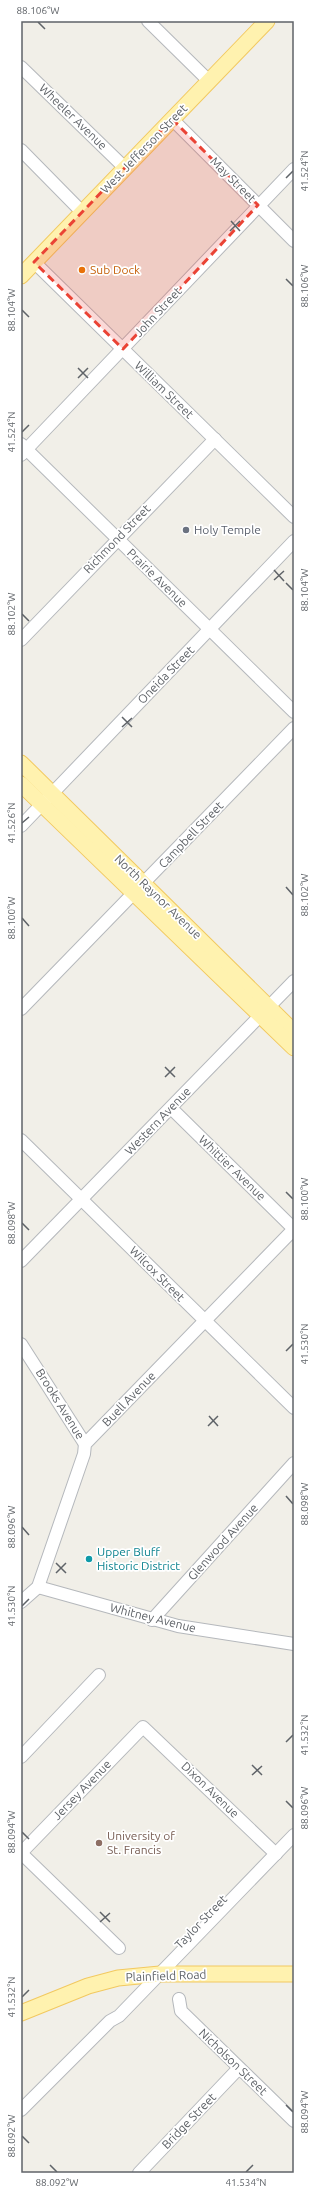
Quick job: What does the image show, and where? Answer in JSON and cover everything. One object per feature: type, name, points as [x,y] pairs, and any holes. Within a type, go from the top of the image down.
[{"type":"main road","name":"West Jefferson Street","points":[[21,276],[267,21]]},
{"type":"main road","name":"North Raynor Avenue","points":[[21,763],[52,794],[140,889],[265,1011],[294,1048]]},
{"type":"main road","name":"North Raynor Avenue","points":[[21,784],[42,805],[140,889]]},
{"type":"main road","name":"North Raynor Avenue","points":[[265,1011],[294,1032]]},
{"type":"main road","name":"Plainfield Road","points":[[21,2014],[88,1986],[118,1978],[155,1974],[294,1974]]},
{"type":"street","points":[[148,21],[209,81]]},
{"type":"street","name":"Wheeler Avenue","points":[[21,66],[125,168]]},
{"type":"street","name":"May Street","points":[[172,119],[294,241]]},
{"type":"street","points":[[21,150],[82,212]]},
{"type":"street","name":"John Street","points":[[23,449],[122,349],[294,169]]},
{"type":"street","name":"William Street","points":[[34,262],[294,517]]},
{"type":"street","name":"Richmond Street","points":[[21,640],[215,439]]},
{"type":"street","name":"Prairie Avenue","points":[[23,449],[294,712]]},
{"type":"street","name":"Oneida Street","points":[[21,826],[294,541]]},
{"type":"street","name":"Campbell Street","points":[[21,1009],[140,889],[294,728]]},
{"type":"street","name":"Western Avenue","points":[[21,1261],[294,981]]},
{"type":"street","name":"Whittier Avenue","points":[[171,1108],[294,1229]]},
{"type":"street","name":"Wilcox Street","points":[[21,1140],[294,1408]]},
{"type":"street","name":"Buell Avenue","points":[[85,1444],[294,1229]]},
{"type":"street","name":"Brooks Avenue","points":[[21,1344],[85,1444]]},
{"type":"street","points":[[21,1602],[38,1587],[84,1454],[85,1444]]},
{"type":"street","name":"Glenwood Avenue","points":[[152,1620],[294,1463]]},
{"type":"street","name":"Whitney Avenue","points":[[38,1587],[178,1626],[294,1644]]},
{"type":"street","points":[[21,1757],[99,1676]]},
{"type":"street","name":"Dixon Avenue","points":[[143,1727],[273,1851]]},
{"type":"street","name":"Jersey Avenue","points":[[21,1853],[143,1727]]},
{"type":"street","name":"Taylor Street","points":[[21,2110],[110,2021],[114,2012],[155,1974],[273,1851],[294,1825]]},
{"type":"street","name":"Taylor Street","points":[[273,1851],[294,1835]]},
{"type":"street","points":[[21,1853],[119,1948]]},
{"type":"street","name":"Nicholson Street","points":[[179,1999],[181,2011],[294,2121]]},
{"type":"street","name":"Bridge Street","points":[[138,2173],[239,2068]]},
{"type":"highlighted area","points":[[172,119],[258,205],[123,349],[34,262]]},
{"type":"place","name":"Sub Dock","points":[[82,270]]},
{"type":"place","name":"Holy Temple","points":[[186,530]]},
{"type":"place","name":"Upper Bluff Historic District","points":[[89,1559]]},
{"type":"place","name":"University of St. Francis","points":[[99,1843]]}]
